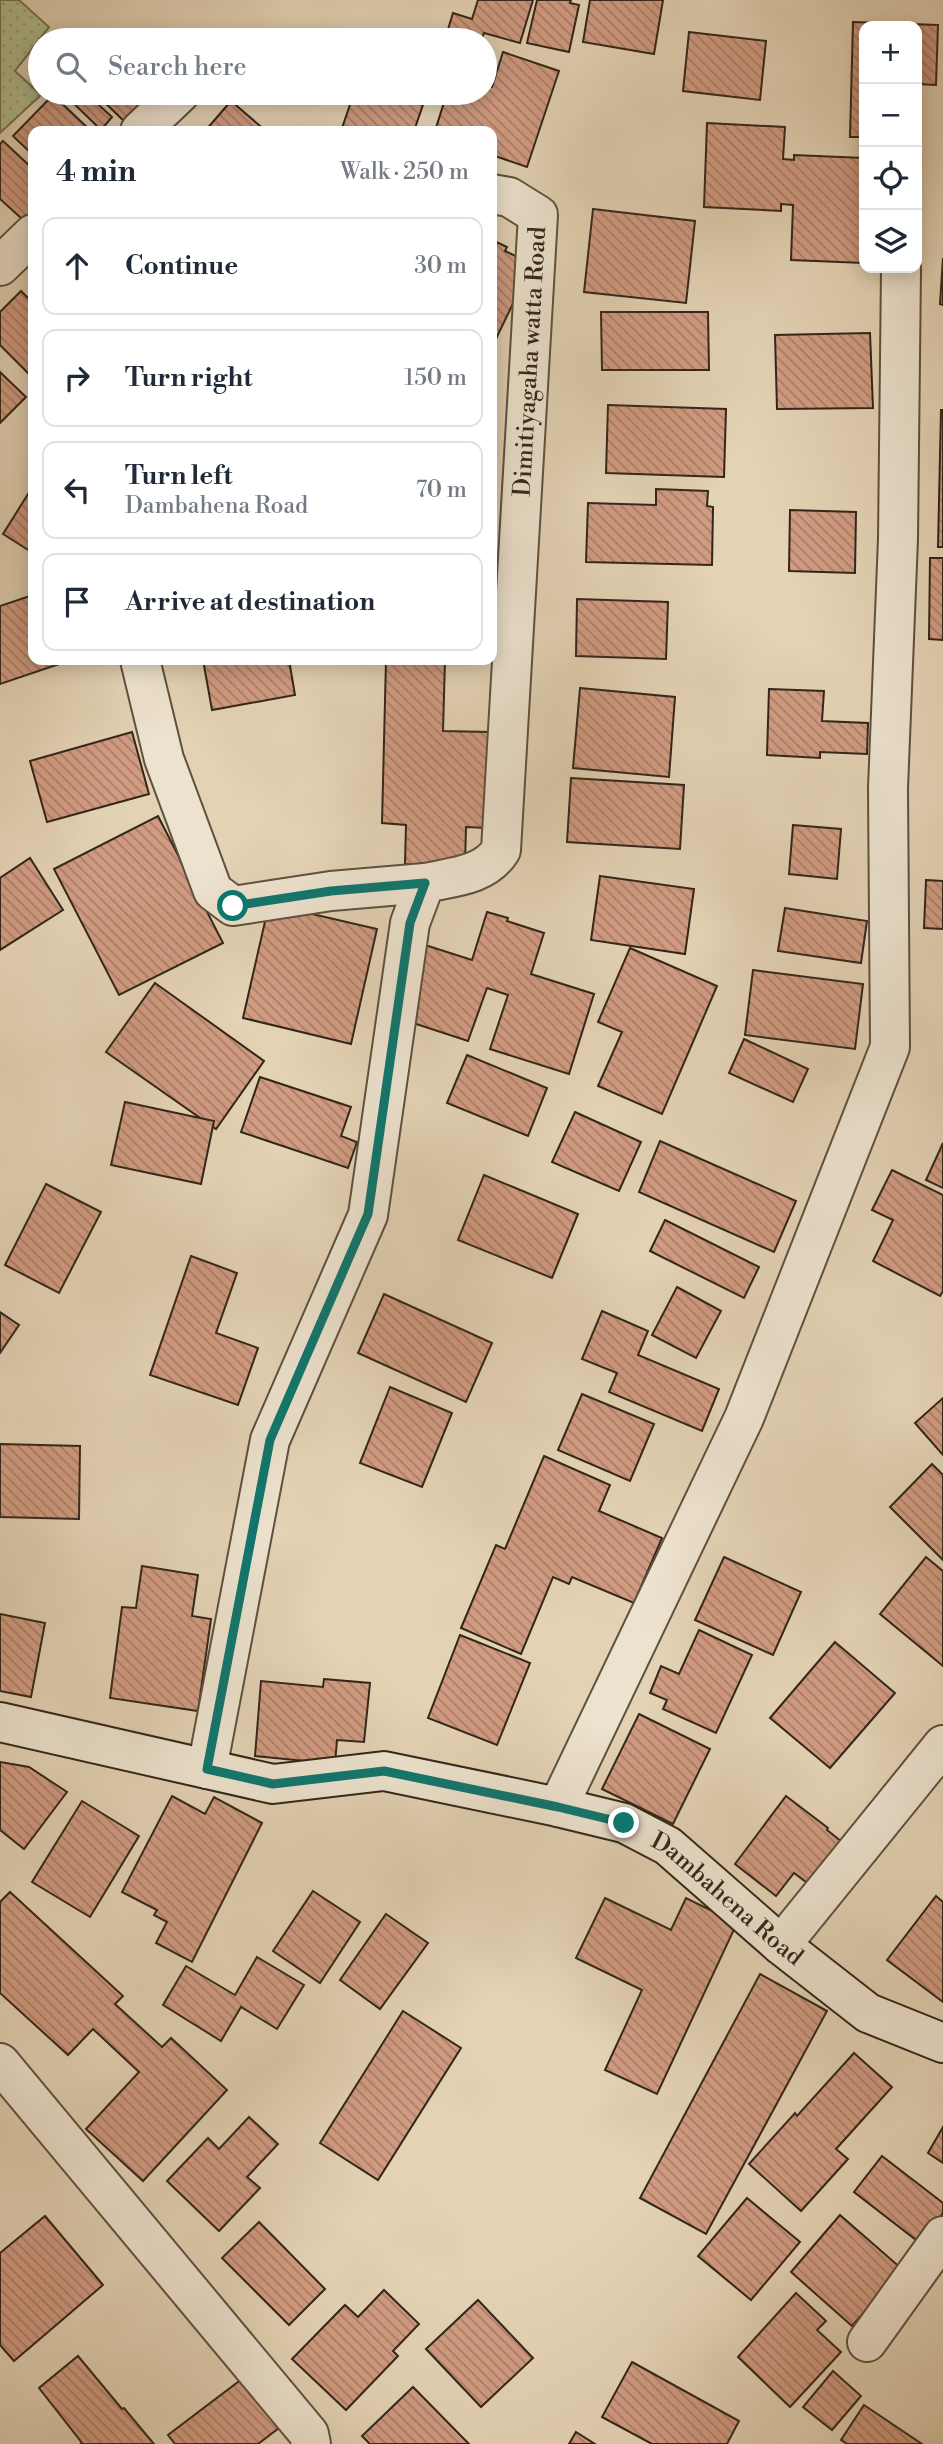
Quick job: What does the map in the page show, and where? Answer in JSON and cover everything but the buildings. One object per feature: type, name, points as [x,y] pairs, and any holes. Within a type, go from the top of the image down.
[{"type":"street","points":[[145,126],[167,105]]},
{"type":"street","name":"Dimitiyagaha watta Road","points":[[141,665],[164,759],[213,891],[233,906],[331,891],[425,883],[483,869],[494,860],[501,849],[538,215],[509,197],[497,195]]},
{"type":"street","points":[[0,266],[28,239]]},
{"type":"street","points":[[558,1807],[744,1418],[890,1046],[888,788],[898,539],[901,273]]},
{"type":"street","points":[[207,1769],[270,1440],[368,1214],[410,923],[425,883]]},
{"type":"street","name":"Dambahena Road","points":[[0,1723],[273,1784],[384,1771],[624,1823],[668,1846],[781,1945],[867,2013],[943,2043]]},
{"type":"street","points":[[781,1945],[943,1745]]},
{"type":"street","points":[[0,2063],[309,2434],[312,2444]]},
{"type":"street","points":[[867,2342],[943,2236]]},
{"type":"green space","points":[[0,0],[19,0],[49,27],[28,28],[28,54],[15,71],[28,83],[28,105],[30,105],[0,133]]},
{"type":"route","points":[[233,906],[331,891],[425,883],[410,923],[368,1214],[270,1440],[207,1769],[273,1784],[384,1771],[624,1823]]}]
